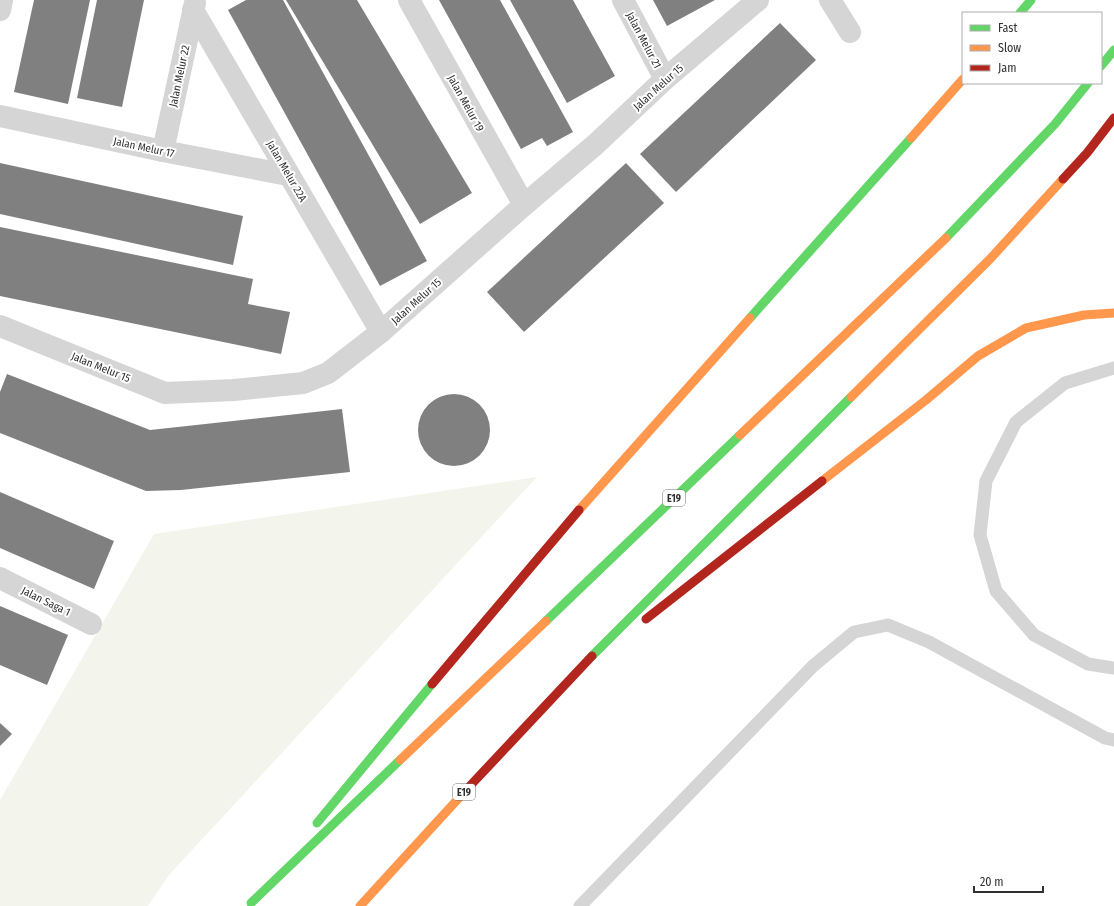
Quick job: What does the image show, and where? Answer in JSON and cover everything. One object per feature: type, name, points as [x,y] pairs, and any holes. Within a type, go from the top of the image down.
[{"type":"highway","points":[[1021,12],[1031,0]]},
{"type":"highway","points":[[1102,65],[1114,50]]},
{"type":"highway","points":[[250,905],[548,544],[962,80]]},
{"type":"highway","name":"E19","points":[[250,905],[958,226],[1055,124],[1087,84]]},
{"type":"highway","name":"E19","points":[[360,906],[569,679],[990,259],[1087,153],[1114,118]]},
{"type":"highway","points":[[569,679],[920,405],[978,356],[1026,328],[1084,314],[1114,313]]},
{"type":"street","points":[[0,10],[2,0]]},
{"type":"street","name":"Jalan Melur 19","points":[[409,0],[524,205]]},
{"type":"street","name":"Jalan Melur 21","points":[[623,0],[665,79]]},
{"type":"street","name":"Jalan Melur 15","points":[[0,326],[165,393],[234,390],[303,382],[328,373],[381,332],[524,205],[596,144],[665,79],[758,0]]},
{"type":"street","points":[[830,0],[850,32]]},
{"type":"street","name":"Jalan Melur 22","points":[[164,151],[194,5]]},
{"type":"street","name":"Jalan Melur 22A","points":[[194,5],[288,174],[381,332]]},
{"type":"street","name":"Jalan Melur 17","points":[[0,116],[164,151],[288,174]]},
{"type":"street","name":"Jalan Saga 1","points":[[0,578],[91,624]]},
{"type":"lane","points":[[1114,368],[1065,383],[1016,422],[986,481],[980,535],[996,591],[1034,635],[1088,664],[1114,668]]},
{"type":"lane","points":[[580,906],[813,666],[854,632],[888,625],[929,642],[1105,738],[1114,740]]},
{"type":"shaded area","points":[[537,477],[169,875],[148,906],[0,906],[0,800],[154,534]]},
{"type":"building","points":[[34,0],[90,0],[68,104],[14,92]]},
{"type":"building","points":[[97,0],[144,0],[122,107],[77,98]]},
{"type":"building","points":[[246,0],[283,0],[427,261],[380,286],[228,10]]},
{"type":"building","points":[[286,0],[357,0],[472,193],[420,224]]},
{"type":"building","points":[[439,0],[500,0],[573,132],[547,146],[542,138],[521,149]]},
{"type":"building","points":[[510,0],[573,0],[615,76],[567,103]]},
{"type":"building","points":[[653,0],[715,0],[667,26]]},
{"type":"building","points":[[780,23],[816,60],[676,192],[640,154]]},
{"type":"building","points":[[0,163],[243,216],[233,265],[0,214]]},
{"type":"building","points":[[626,163],[664,203],[524,332],[487,292]]},
{"type":"building","points":[[0,227],[253,279],[248,304],[290,312],[281,354],[0,296]]},
{"type":"building","points":[[7,374],[150,430],[342,409],[350,472],[181,490],[146,491],[0,433],[0,392]]},
{"type":"building","points":[[447,394],[461,394],[480,404],[490,423],[490,437],[480,456],[461,466],[447,466],[428,456],[418,437],[418,423],[428,404]]},
{"type":"building","points":[[0,492],[114,541],[94,589],[0,548]]},
{"type":"building","points":[[0,606],[68,635],[47,685],[0,665]]},
{"type":"building","points":[[0,723],[12,734],[0,746]]},
{"type":"traffic: fast","points":[[1021,12],[1031,0]]},
{"type":"traffic: fast","points":[[1102,65],[1114,50]]},
{"type":"traffic: fast","points":[[946,238],[1055,124],[1087,84]]},
{"type":"traffic: fast","points":[[750,318],[911,138]]},
{"type":"traffic: fast","points":[[592,656],[851,397]]},
{"type":"traffic: fast","points":[[546,621],[740,435]]},
{"type":"traffic: fast","points":[[317,823],[432,684]]},
{"type":"traffic: fast","points":[[251,903],[400,760]]},
{"type":"traffic: slow","points":[[911,138],[962,80]]},
{"type":"traffic: slow","points":[[851,397],[990,259],[1063,179]]},
{"type":"traffic: slow","points":[[740,435],[946,238]]},
{"type":"traffic: slow","points":[[822,481],[926,400],[978,356],[1026,328],[1084,315],[1114,313]]},
{"type":"traffic: slow","points":[[579,510],[750,318]]},
{"type":"traffic: slow","points":[[400,760],[546,621]]},
{"type":"traffic: slow","points":[[360,906],[468,788]]},
{"type":"traffic: jam","points":[[1063,179],[1087,153],[1114,118]]},
{"type":"traffic: jam","points":[[646,619],[822,481]]},
{"type":"traffic: jam","points":[[432,684],[579,510]]},
{"type":"traffic: jam","points":[[468,788],[592,656]]}]
